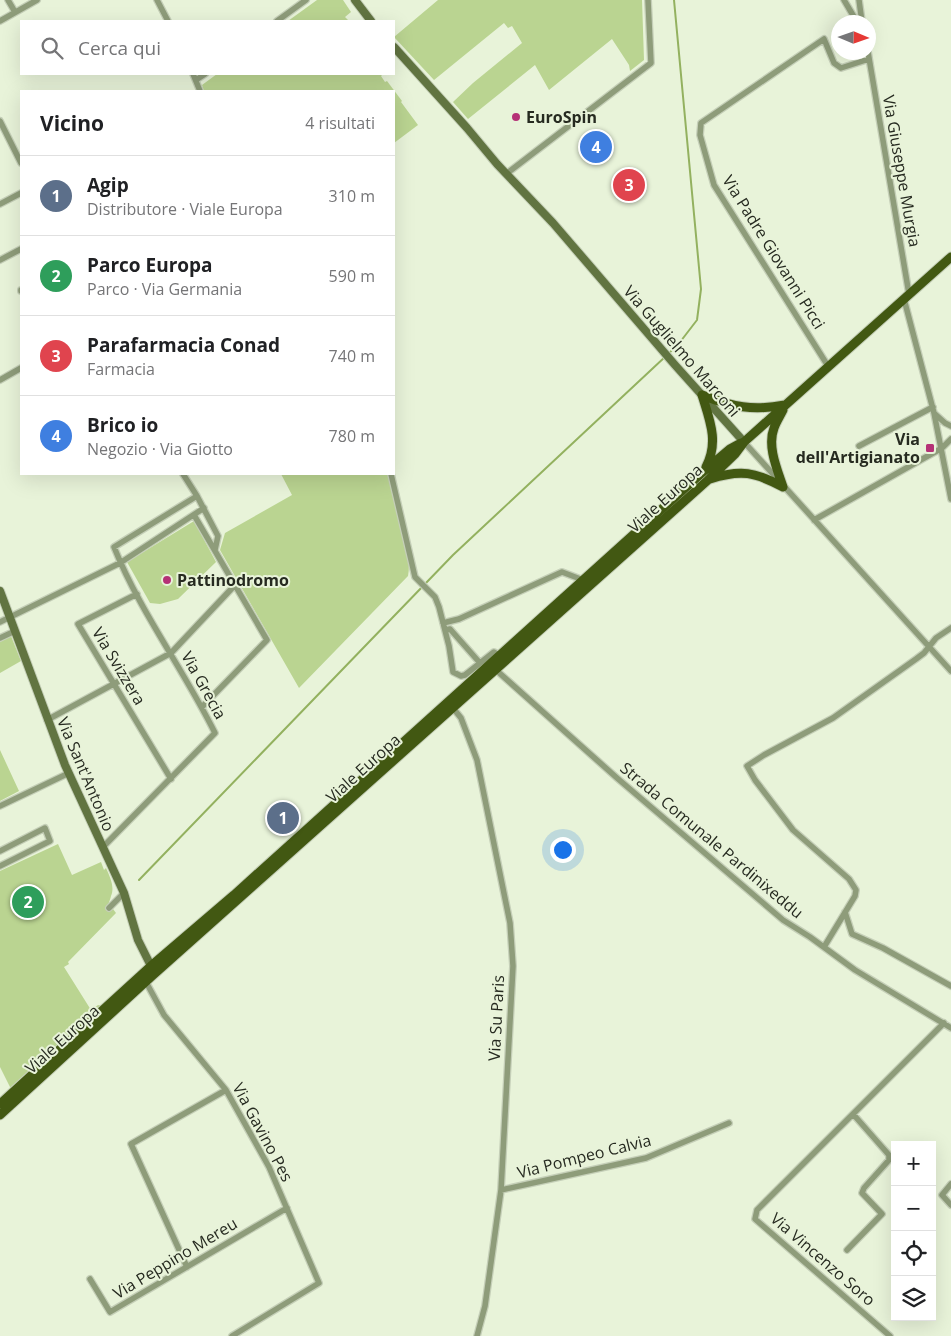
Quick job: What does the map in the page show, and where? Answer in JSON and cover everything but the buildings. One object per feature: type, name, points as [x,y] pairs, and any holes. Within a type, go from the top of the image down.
[{"type":"main road","points":[[355,0],[370,20]]},
{"type":"main road","name":"Via Guglielmo Marconi","points":[[395,49],[523,193],[553,223],[744,442]]},
{"type":"main road","name":"Viale Europa","points":[[0,1116],[146,982],[496,670],[706,476],[730,449],[744,442],[951,257]]},
{"type":"main road","points":[[702,395],[742,408],[771,408],[785,405]]},
{"type":"main road","points":[[702,395],[712,430],[713,443],[712,456],[706,476],[742,472],[764,477],[783,487]]},
{"type":"main road","points":[[783,487],[775,462],[772,438],[785,405]]},
{"type":"main road","name":"Viale Europa","points":[[0,1104],[151,966],[234,895],[583,580],[706,476]]},
{"type":"main road","name":"Via Sant'Antonio","points":[[0,591],[68,773],[124,894],[138,940],[151,966]]},
{"type":"street","points":[[8,0],[15,12]]},
{"type":"street","points":[[0,21],[37,0]]},
{"type":"street","points":[[157,0],[167,20]]},
{"type":"street","points":[[278,20],[306,0]]},
{"type":"street","points":[[506,174],[650,63],[648,0]]},
{"type":"street","points":[[844,0],[853,15]]},
{"type":"street","points":[[859,0],[861,15]]},
{"type":"street","name":"Via Padre Giovanni Picci","points":[[828,366],[714,185],[700,136],[701,124],[824,39],[831,56]]},
{"type":"street","name":"Via Padre Giovanni Picci","points":[[832,60],[834,64],[841,68],[860,60]]},
{"type":"street","name":"Via Giuseppe Murgia","points":[[870,60],[906,297],[934,410],[951,498]]},
{"type":"street","points":[[194,75],[200,90]]},
{"type":"street","points":[[196,80],[204,75]]},
{"type":"street","points":[[0,121],[20,161]]},
{"type":"street","points":[[0,204],[20,194]]},
{"type":"street","points":[[0,260],[20,249]]},
{"type":"street","points":[[0,380],[20,369]]},
{"type":"street","points":[[859,446],[934,410],[945,423],[951,426]]},
{"type":"street","points":[[814,520],[942,448],[951,439]]},
{"type":"street","name":"Via Guglielmo Marconi","points":[[744,442],[951,671]]},
{"type":"street","points":[[184,475],[198,496],[218,536],[215,550]]},
{"type":"street","points":[[391,475],[415,577],[435,597],[445,630],[453,672],[461,676],[465,675],[494,652],[499,655]]},
{"type":"street","points":[[120,563],[114,547],[198,496]]},
{"type":"street","points":[[0,622],[120,563],[204,508]]},
{"type":"street","points":[[194,515],[267,640],[202,707]]},
{"type":"street","name":"Via Grecia","points":[[102,847],[216,733],[120,563]]},
{"type":"street","points":[[443,622],[459,619],[562,572],[583,580]]},
{"type":"street","points":[[48,720],[171,653],[235,585]]},
{"type":"street","name":"Via Svizzera","points":[[137,594],[78,624],[171,780]]},
{"type":"street","points":[[824,947],[855,896],[856,890],[849,879],[793,830],[755,780],[747,766],[833,718],[924,653],[936,638],[951,628]]},
{"type":"street","points":[[445,630],[450,629],[480,663]]},
{"type":"street","points":[[0,638],[15,631]]},
{"type":"street","name":"Strada Comunale Pardinixeddu","points":[[496,670],[617,778],[783,920],[855,970],[951,1028]]},
{"type":"street","name":"Via Su Paris","points":[[453,708],[461,718],[477,760],[510,923],[513,966],[501,1190],[485,1306],[477,1336]]},
{"type":"street","points":[[0,806],[68,773]]},
{"type":"street","points":[[0,851],[45,828],[50,841],[0,866]]},
{"type":"street","points":[[109,908],[124,894]]},
{"type":"street","points":[[845,912],[852,934],[883,948],[951,986]]},
{"type":"street","name":"Via Gavino Pes","points":[[146,982],[164,1015],[176,1032],[226,1090],[269,1166],[319,1283],[232,1336]]},
{"type":"street","name":"Via Vincenzo Soro","points":[[890,1336],[755,1218],[757,1210],[944,1023]]},
{"type":"street","points":[[186,1267],[131,1144],[226,1090]]},
{"type":"street","name":"Via Vincenzo Soro","points":[[848,1250],[882,1214],[862,1193],[864,1188],[890,1160],[889,1155],[853,1114]]},
{"type":"street","name":"Via Pompeo Calvia","points":[[501,1190],[646,1158],[729,1123]]},
{"type":"street","points":[[951,1184],[942,1195],[951,1205]]},
{"type":"street","name":"Via Peppino Mereu","points":[[90,1279],[110,1312],[287,1208]]},
{"type":"green space","points":[[317,0],[343,0],[351,12],[345,17],[348,20],[289,20]]},
{"type":"green space","points":[[438,0],[642,0],[644,60],[630,71],[629,65],[612,39],[549,90],[535,65],[468,119],[453,102],[522,43],[512,26],[508,28],[504,23],[434,80],[395,36]]},
{"type":"green space","points":[[216,75],[382,75],[385,82],[387,81],[394,90],[204,90],[202,85]]},
{"type":"green space","points":[[395,92],[401,102],[418,125],[395,142]]},
{"type":"green space","points":[[282,475],[390,475],[406,539],[409,565],[408,576],[299,688],[220,550],[225,533],[292,495]]},
{"type":"green space","name":"Pattinodromo","points":[[194,521],[216,562],[178,599],[160,604],[150,603],[127,562]]},
{"type":"green space","points":[[11,636],[21,661],[0,673],[0,642]]},
{"type":"green space","points":[[0,750],[19,791],[0,801]]},
{"type":"green space","points":[[58,844],[72,875],[101,862],[104,870],[106,868],[111,882],[112,893],[108,908],[113,909],[116,913],[68,962],[69,964],[64,967],[91,1010],[98,1005],[103,1006],[12,1091],[0,1067],[0,871]]},
{"type":"waterway","points":[[669,353],[677,346],[697,320],[701,289],[674,0]]},
{"type":"waterway","points":[[139,880],[453,555],[666,356]]},
{"type":"place","name":"EuroSpin","points":[[516,117]]},
{"type":"place","name":"Brico io","points":[[596,147]]},
{"type":"place","name":"Parafarmacia Conad","points":[[629,185]]},
{"type":"place","name":"Via dell'Artigianato","points":[[930,448]]},
{"type":"place","name":"Pattinodromo","points":[[167,580]]},
{"type":"place","name":"Agip","points":[[283,818]]},
{"type":"place","name":"Parco Europa","points":[[28,902]]}]
